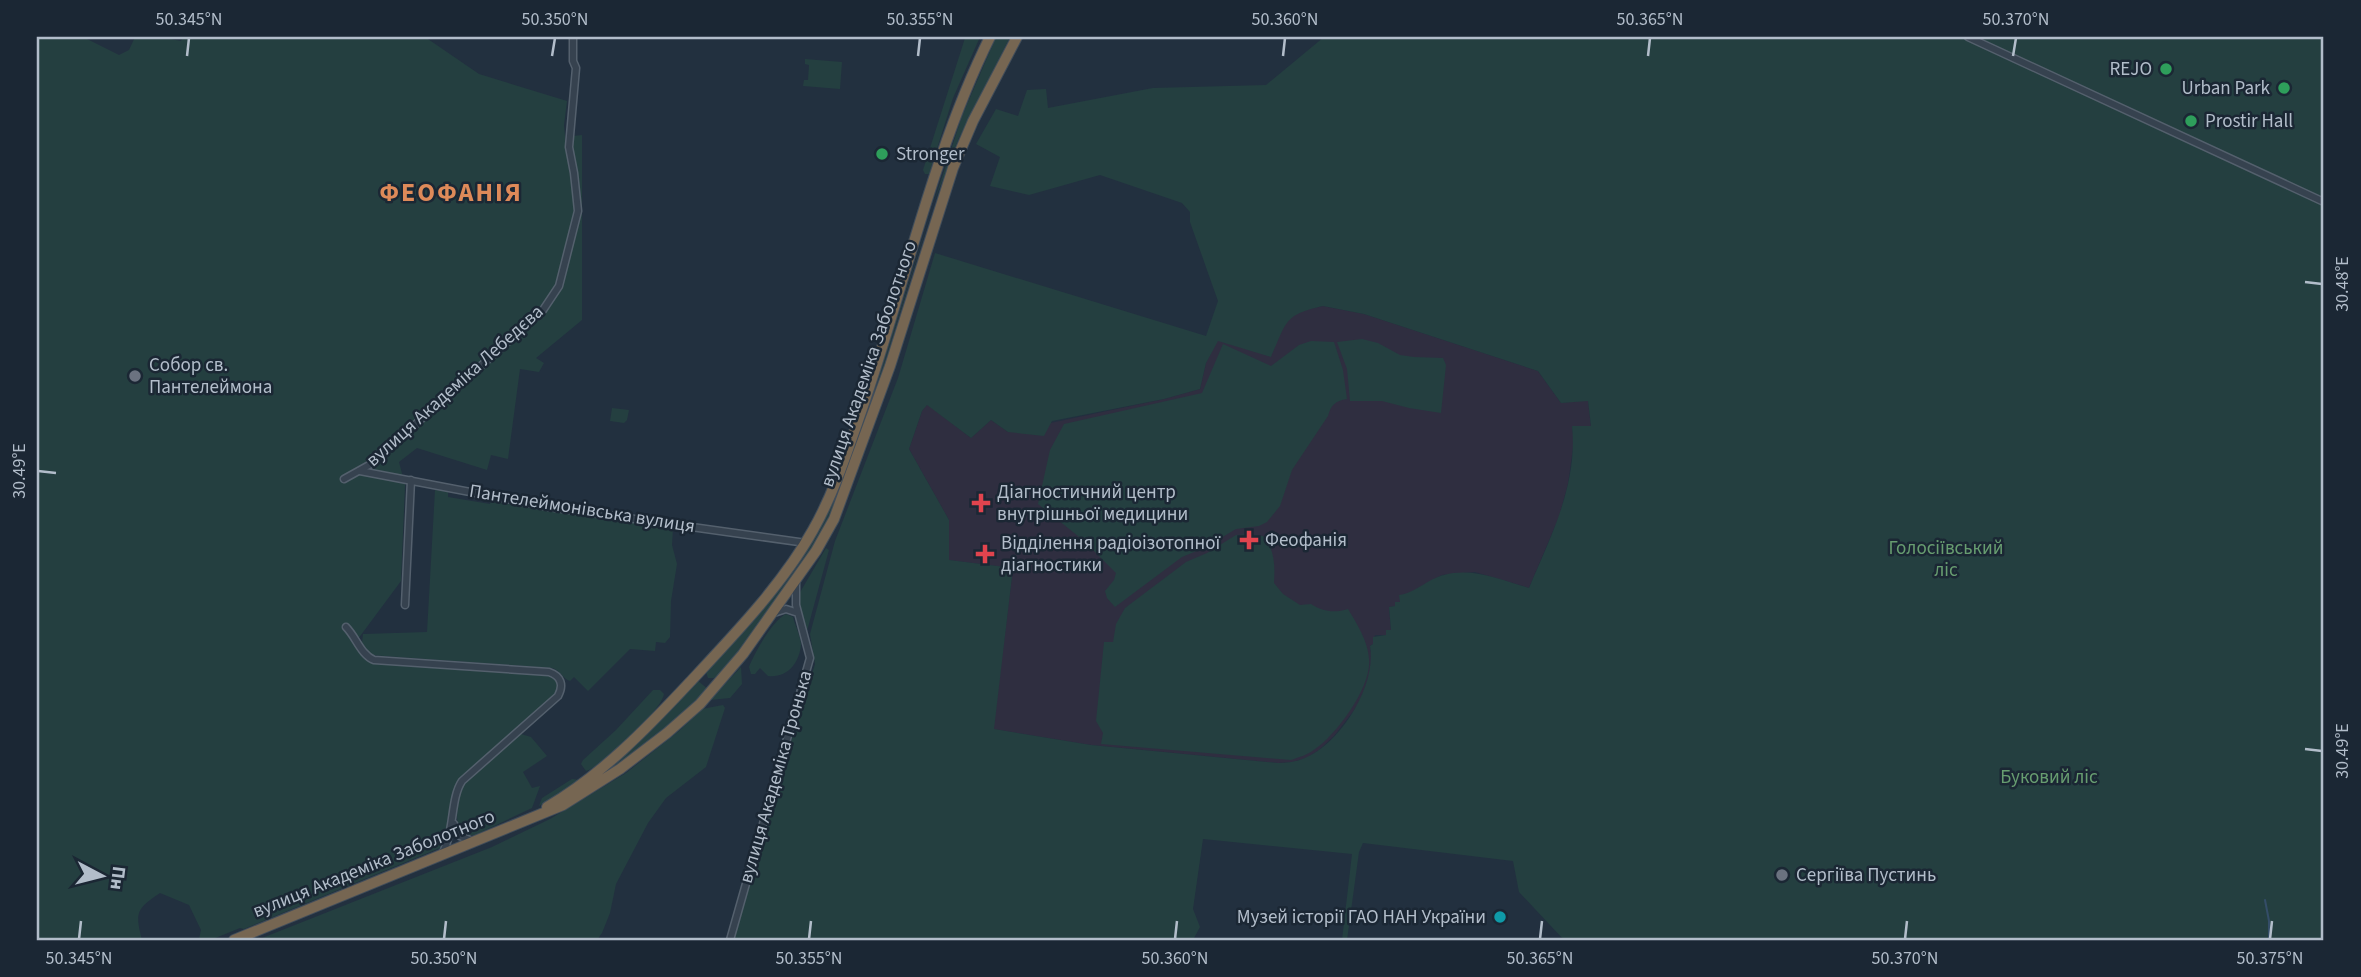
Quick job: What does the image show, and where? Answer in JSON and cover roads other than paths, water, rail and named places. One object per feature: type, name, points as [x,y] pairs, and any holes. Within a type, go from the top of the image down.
[{"type":"highway","name":"вулиця Академіка Заболотного","points":[[526,821],[575,789],[610,761],[700,671],[758,605],[806,543],[828,501],[844,461],[950,135],[990,37]]},
{"type":"highway","name":"вулиця Академіка Заболотного","points":[[234,940],[563,805],[620,769],[700,704],[774,613],[822,540],[846,489],[896,349],[953,168],[973,121],[1017,37]]},
{"type":"highway","points":[[700,671],[705,683],[718,682]]},
{"type":"street","name":"вулиця Академіка Лебедєва","points":[[344,480],[371,464],[543,310],[559,286],[578,211],[569,147],[576,68],[573,61],[573,37]]},
{"type":"street","points":[[1968,37],[2324,202]]},
{"type":"street","name":"Пантелеймонівська вулиця","points":[[360,471],[549,507],[806,543]]},
{"type":"street","name":"вулиця Академіка Лебедєва","points":[[405,605],[411,480]]},
{"type":"street","name":"вулиця Академіка Тронька","points":[[730,940],[810,658],[798,613],[796,581]]},
{"type":"street","points":[[774,613],[786,609],[798,613]]},
{"type":"street","points":[[346,627],[355,636],[364,654],[374,660],[548,672],[559,678],[562,690],[558,696],[461,781],[457,790],[449,841],[441,857]]},
{"type":"street","points":[[454,819],[456,833],[477,842]]},
{"type":"waterway","points":[[2265,900],[2269,940]]},
{"type":"place","name":"REJO","points":[[2166,69]]},
{"type":"place","name":"Urban Park","points":[[2284,88]]},
{"type":"place","name":"Prostir Hall","points":[[2191,121]]},
{"type":"place","name":"Stronger","points":[[882,154]]},
{"type":"place","name":"Собор св. Пантелеймона","points":[[135,376]]},
{"type":"place","name":"Діагностичний центр внутрішньої медицини","points":[[981,503]]},
{"type":"place","name":"Феофанія","points":[[1249,540]]},
{"type":"place","name":"Відділення радіоізотопної діагностики","points":[[985,554]]},
{"type":"place","name":"Сергіїва Пустинь","points":[[1782,875]]},
{"type":"place","name":"Музей історії ГАО НАН України","points":[[1500,917]]},
{"type":"district","name":"ФЕОФАНІЯ","points":[[451,192]]},
{"type":"park label","name":"Голосіївський ліс","points":[[1946,559]]},
{"type":"park label","name":"Буковий ліс","points":[[2049,777]]}]
